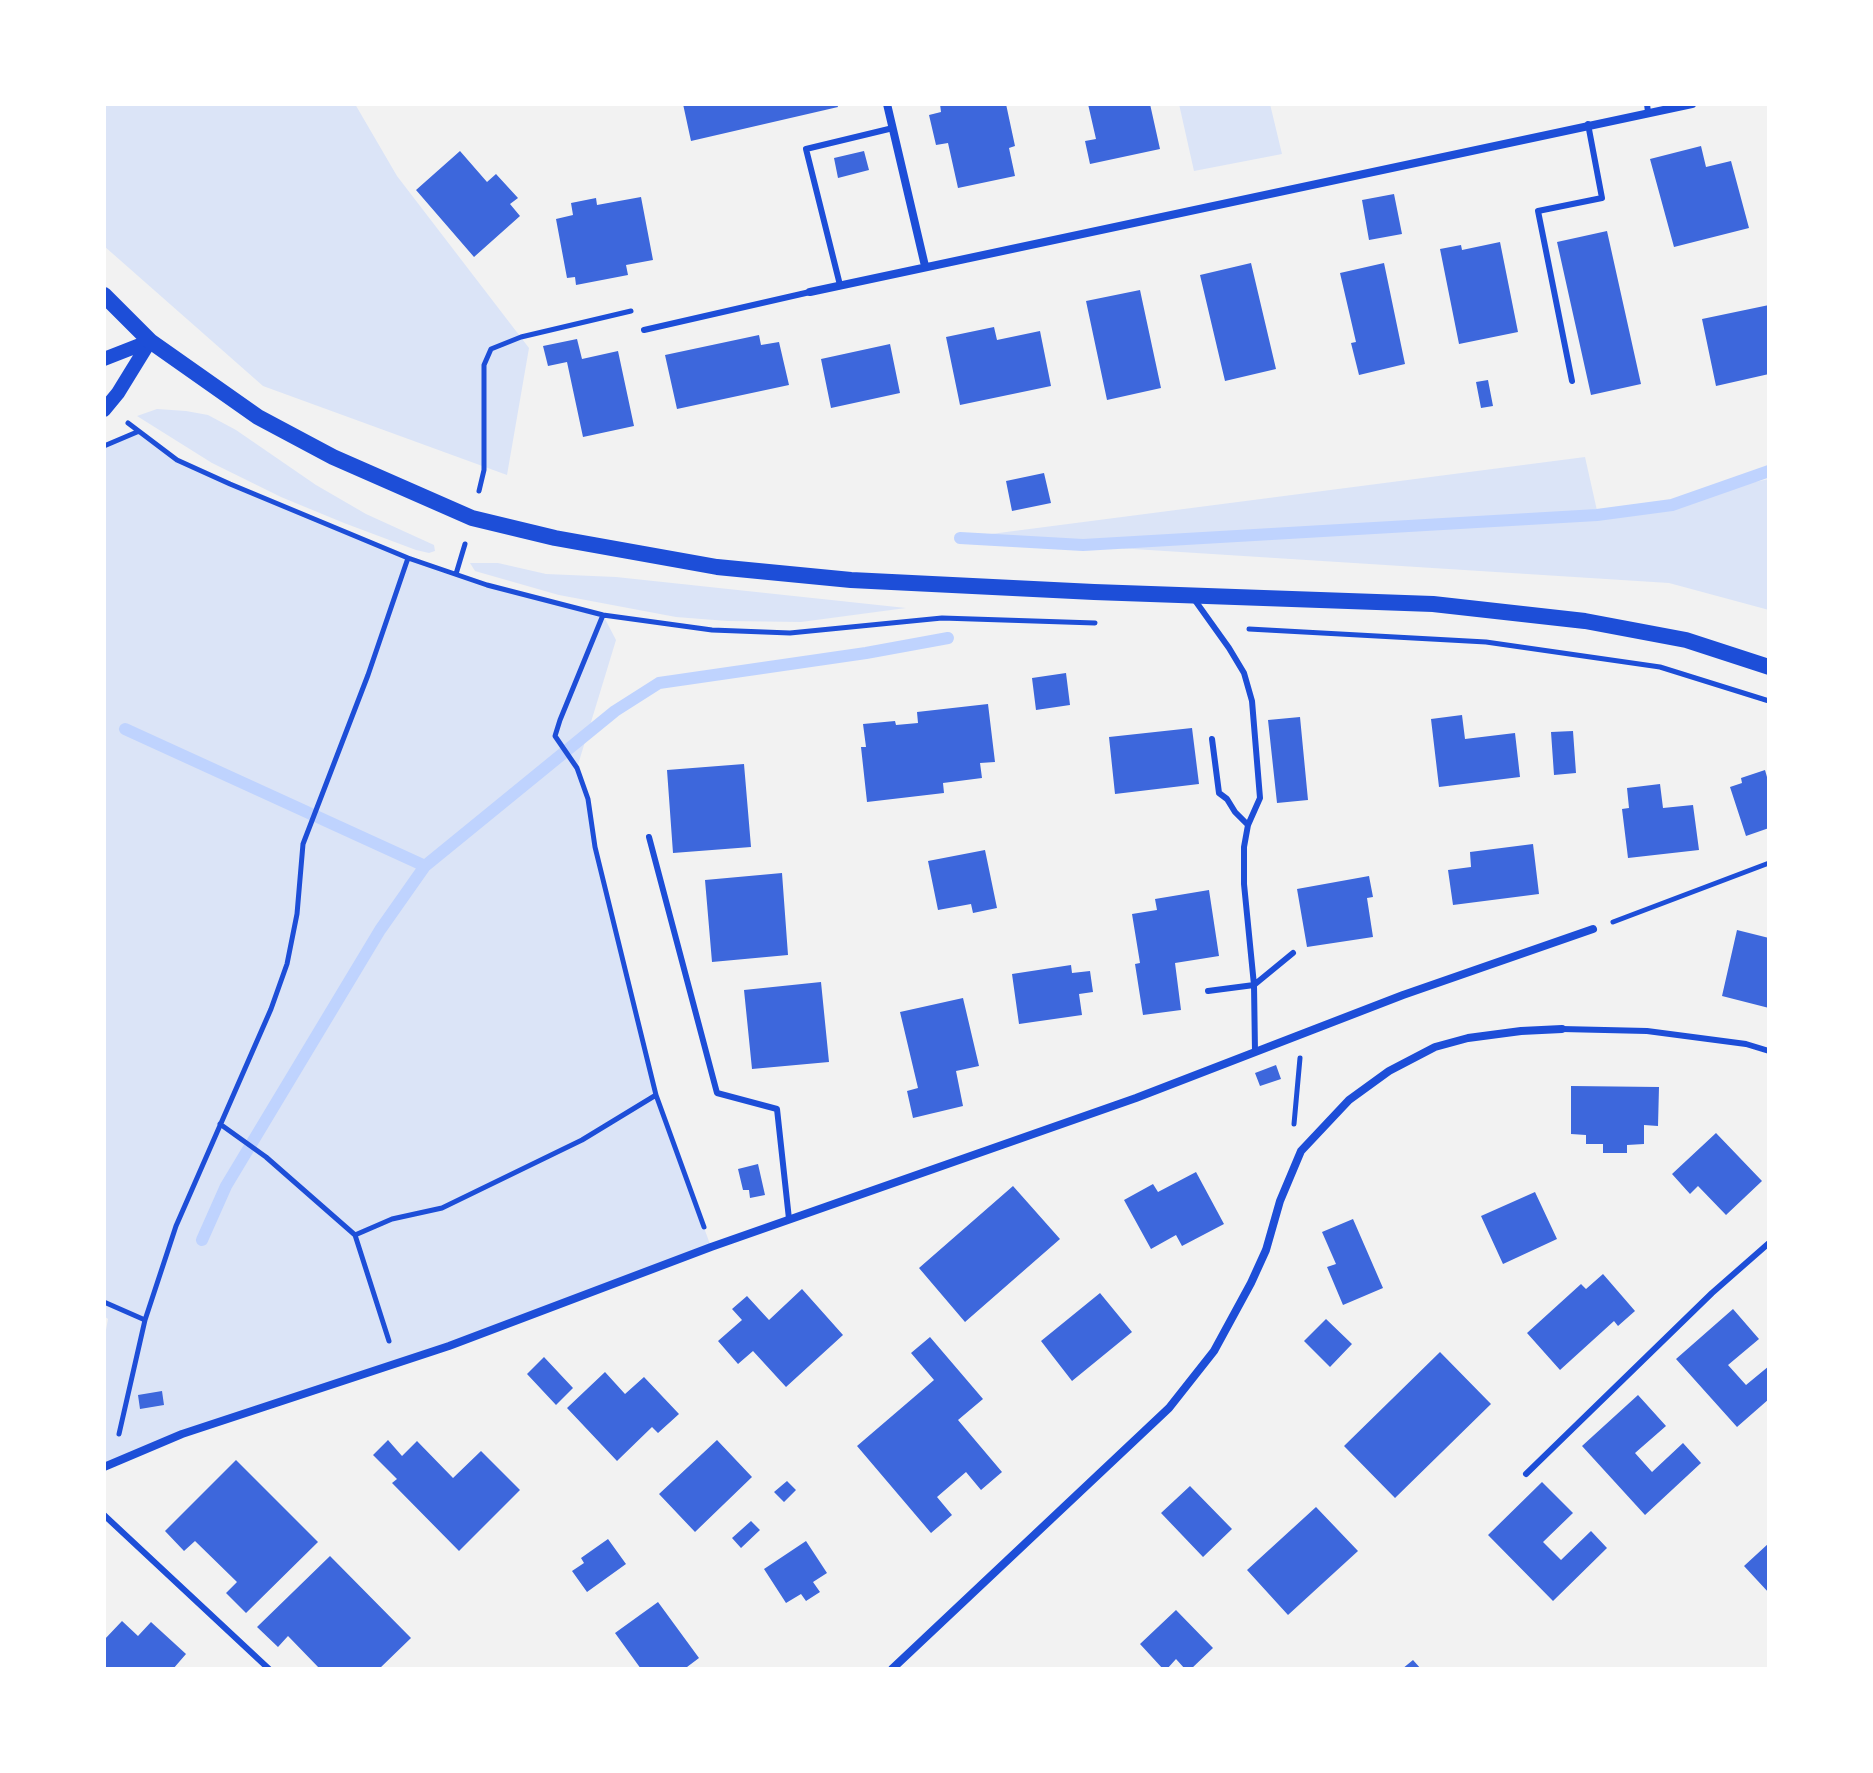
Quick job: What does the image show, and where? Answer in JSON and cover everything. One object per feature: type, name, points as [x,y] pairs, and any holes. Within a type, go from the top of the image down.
[{"type":"main road","points":[[104,295],[150,341],[258,417],[333,457],[472,518],[569,541],[717,567],[851,580],[1433,604],[1585,621],[1686,640],[1769,667]]},
{"type":"street","points":[[887,104],[925,266]]},
{"type":"street","points":[[810,292],[1588,124],[1648,108],[1692,104]]},
{"type":"street","points":[[104,359],[150,341]]},
{"type":"street","points":[[104,410],[150,341]]},
{"type":"street","points":[[108,1465],[182,1434],[394,1364],[789,1219],[1136,1098],[1302,1033],[1593,929]]},
{"type":"street","points":[[892,1669],[1169,1408],[1214,1351],[1251,1283],[1301,1151],[1349,1100],[1389,1071],[1425,1051],[1468,1038],[1562,1029]]},
{"type":"lane","points":[[1572,381],[1538,211],[1602,198],[1588,124]]},
{"type":"lane","points":[[840,285],[806,149],[893,128]]},
{"type":"lane","points":[[644,330],[810,292]]},
{"type":"lane","points":[[1192,595],[1244,673],[1252,701],[1260,798],[1248,825],[1244,847],[1244,884],[1254,985],[1255,1052]]},
{"type":"lane","points":[[1212,739],[1219,793],[1248,825]]},
{"type":"lane","points":[[649,837],[717,1093],[777,1109],[789,1219]]},
{"type":"lane","points":[[1208,991],[1254,985],[1293,953]]},
{"type":"lane","points":[[1562,1029],[1647,1031],[1746,1044],[1769,1051]]},
{"type":"lane","points":[[1526,1474],[1712,1293],[1769,1243]]},
{"type":"lane","points":[[104,1515],[269,1669]]},
{"type":"path","points":[[484,470],[484,365],[491,349],[505,344]]},
{"type":"path","points":[[104,446],[137,432]]},
{"type":"path","points":[[108,1465],[145,1320],[176,1226],[287,964],[297,914],[303,844],[368,675],[408,558]]},
{"type":"path","points":[[603,615],[555,736],[577,768],[588,799],[595,847],[656,1095],[711,1247]]},
{"type":"path","points":[[1593,929],[1769,863]]},
{"type":"path","points":[[1301,1151],[1294,1131],[1302,1033]]},
{"type":"path","points":[[355,1235],[392,1219],[442,1208],[582,1140],[656,1095]]},
{"type":"path","points":[[220,1124],[266,1157],[355,1235],[385,1321],[394,1364]]},
{"type":"path","points":[[104,1302],[145,1320]]},
{"type":"shaded area","points":[[104,104],[355,104],[397,176],[529,348],[507,475],[263,386],[104,246]]},
{"type":"shaded area","points":[[1179,104],[1270,104],[1282,154],[1194,171]]},
{"type":"shaded area","points":[[157,409],[208,415],[366,514],[434,545],[435,551],[416,550],[344,523],[281,497],[212,463],[137,416]]},
{"type":"shaded area","points":[[137,432],[177,460],[229,484],[456,574],[603,615],[616,640],[577,768],[588,799],[595,847],[656,1095],[711,1247],[449,1346],[182,1434],[104,1467],[104,1341],[108,1319],[104,1316],[104,446]]},
{"type":"shaded area","points":[[1585,457],[1598,515],[1769,479],[1769,610],[1669,583],[960,538]]},
{"type":"shaded area","points":[[470,563],[498,563],[546,574],[616,577],[906,608],[801,622],[676,617],[559,595],[475,571]]},
{"type":"building","points":[[683,104],[837,104],[838,107],[691,141]]},
{"type":"building","points":[[940,104],[1006,104],[1015,146],[1009,148],[1015,176],[958,188],[948,143],[936,145],[929,115],[941,112]]},
{"type":"building","points":[[1088,104],[1150,104],[1160,149],[1090,164],[1085,141],[1096,139]]},
{"type":"building","points":[[1701,146],[1706,167],[1731,161],[1749,228],[1674,247],[1650,159]]},
{"type":"building","points":[[460,151],[487,182],[496,174],[518,198],[510,204],[520,216],[474,257],[416,190]]},
{"type":"building","points":[[864,151],[869,170],[838,178],[834,158]]},
{"type":"building","points":[[1394,194],[1402,234],[1369,240],[1362,200]]},
{"type":"building","points":[[641,197],[653,260],[626,265],[628,275],[576,285],[575,277],[567,278],[556,219],[573,215],[571,203],[596,198],[597,205]]},
{"type":"building","points":[[1607,231],[1641,384],[1591,395],[1557,242]]},
{"type":"building","points":[[1500,242],[1518,332],[1459,344],[1440,249],[1461,245],[1462,250]]},
{"type":"building","points":[[1251,263],[1276,369],[1225,381],[1200,275]]},
{"type":"building","points":[[1384,263],[1405,364],[1359,375],[1351,343],[1356,342],[1340,273]]},
{"type":"building","points":[[1140,290],[1161,388],[1107,400],[1086,301]]},
{"type":"building","points":[[1769,305],[1769,374],[1716,386],[1702,319]]},
{"type":"building","points":[[994,327],[997,340],[1040,331],[1051,386],[960,405],[946,337]]},
{"type":"building","points":[[759,335],[761,345],[779,342],[789,385],[677,409],[665,355]]},
{"type":"building","points":[[577,339],[582,359],[618,351],[634,426],[583,437],[567,362],[548,366],[543,346]]},
{"type":"building","points":[[890,344],[900,393],[831,408],[821,359]]},
{"type":"building","points":[[1488,380],[1493,406],[1481,408],[1476,382]]},
{"type":"building","points":[[1044,473],[1051,503],[1012,511],[1006,481]]},
{"type":"building","points":[[1066,673],[1070,705],[1036,710],[1032,678]]},
{"type":"building","points":[[988,704],[995,762],[980,763],[982,778],[943,783],[944,793],[867,802],[861,747],[866,747],[863,724],[895,721],[896,725],[918,723],[917,712]]},
{"type":"building","points":[[1462,715],[1465,739],[1515,733],[1520,777],[1439,787],[1431,719]]},
{"type":"building","points":[[1300,717],[1308,800],[1277,803],[1268,720]]},
{"type":"building","points":[[1192,728],[1199,784],[1115,794],[1109,737]]},
{"type":"building","points":[[1573,731],[1576,773],[1554,775],[1551,732]]},
{"type":"building","points":[[744,764],[751,847],[673,853],[667,770]]},
{"type":"building","points":[[1765,770],[1769,776],[1769,828],[1746,836],[1730,787],[1742,783],[1741,778]]},
{"type":"building","points":[[1660,784],[1663,808],[1693,805],[1699,850],[1628,858],[1622,809],[1629,808],[1627,788]]},
{"type":"building","points":[[1533,844],[1539,894],[1453,905],[1448,870],[1471,867],[1470,852]]},
{"type":"building","points":[[985,850],[997,908],[973,913],[971,904],[938,910],[928,861]]},
{"type":"building","points":[[782,873],[788,955],[712,962],[705,880]]},
{"type":"building","points":[[1369,876],[1373,897],[1367,898],[1373,937],[1307,947],[1297,889]]},
{"type":"building","points":[[1209,890],[1219,956],[1175,963],[1181,1010],[1143,1015],[1135,964],[1140,963],[1132,914],[1157,910],[1155,899]]},
{"type":"building","points":[[1737,930],[1769,938],[1769,1008],[1722,996]]},
{"type":"building","points":[[1071,965],[1072,973],[1090,971],[1093,992],[1079,994],[1082,1015],[1019,1024],[1012,974]]},
{"type":"building","points":[[821,982],[829,1062],[752,1069],[744,990]]},
{"type":"building","points":[[963,998],[979,1066],[956,1071],[963,1106],[913,1118],[907,1091],[918,1088],[900,1012]]},
{"type":"building","points":[[1276,1065],[1281,1079],[1260,1086],[1255,1073]]},
{"type":"building","points":[[1571,1086],[1659,1087],[1658,1126],[1644,1125],[1644,1144],[1627,1145],[1627,1153],[1603,1153],[1603,1144],[1586,1144],[1586,1135],[1571,1134]]},
{"type":"building","points":[[1716,1133],[1762,1181],[1726,1215],[1698,1186],[1690,1194],[1672,1174]]},
{"type":"building","points":[[758,1164],[765,1195],[750,1198],[749,1190],[743,1190],[738,1169]]},
{"type":"building","points":[[1196,1172],[1224,1224],[1182,1246],[1176,1235],[1151,1249],[1124,1200],[1153,1184],[1158,1192]]},
{"type":"building","points":[[1013,1186],[1060,1239],[965,1322],[919,1268]]},
{"type":"building","points":[[1535,1192],[1557,1239],[1503,1264],[1481,1216]]},
{"type":"building","points":[[1353,1219],[1383,1288],[1343,1305],[1327,1267],[1336,1264],[1322,1232]]},
{"type":"building","points":[[1603,1274],[1635,1311],[1618,1326],[1614,1321],[1560,1370],[1527,1333],[1581,1284],[1586,1289]]},
{"type":"building","points":[[802,1289],[843,1335],[786,1387],[753,1351],[738,1364],[718,1341],[742,1320],[732,1309],[747,1296],[769,1320]]},
{"type":"building","points":[[1100,1293],[1132,1332],[1072,1381],[1041,1341]]},
{"type":"building","points":[[1733,1309],[1759,1339],[1728,1365],[1746,1385],[1769,1366],[1769,1399],[1737,1427],[1676,1359]]},
{"type":"building","points":[[1326,1319],[1352,1344],[1330,1367],[1304,1341]]},
{"type":"building","points":[[930,1337],[983,1399],[958,1420],[1002,1472],[981,1490],[966,1472],[937,1497],[952,1515],[931,1533],[857,1446],[934,1380],[911,1353]]},
{"type":"building","points":[[1440,1352],[1491,1404],[1395,1498],[1344,1446]]},
{"type":"building","points":[[544,1357],[573,1388],[556,1405],[527,1374]]},
{"type":"building","points":[[605,1372],[625,1394],[644,1377],[679,1414],[658,1433],[652,1427],[617,1461],[567,1408]]},
{"type":"building","points":[[162,1391],[164,1405],[140,1409],[138,1395]]},
{"type":"building","points":[[1638,1395],[1666,1426],[1635,1453],[1652,1472],[1683,1443],[1701,1463],[1645,1515],[1582,1446]]},
{"type":"building","points":[[388,1440],[402,1456],[417,1441],[453,1478],[481,1451],[520,1490],[459,1551],[392,1483],[397,1479],[373,1455]]},
{"type":"building","points":[[717,1440],[752,1477],[695,1532],[659,1494]]},
{"type":"building","points":[[236,1460],[318,1542],[246,1613],[226,1593],[237,1582],[195,1541],[184,1551],[165,1531]]},
{"type":"building","points":[[787,1481],[796,1490],[784,1502],[774,1492]]},
{"type":"building","points":[[1542,1482],[1573,1513],[1543,1542],[1561,1560],[1591,1531],[1607,1548],[1553,1601],[1488,1535]]},
{"type":"building","points":[[1190,1486],[1232,1529],[1203,1557],[1161,1513]]},
{"type":"building","points":[[1316,1507],[1358,1551],[1288,1615],[1247,1570]]},
{"type":"building","points":[[751,1521],[760,1530],[741,1548],[732,1538]]},
{"type":"building","points":[[608,1539],[626,1564],[587,1592],[572,1571],[584,1563],[581,1558]]},
{"type":"building","points":[[806,1541],[827,1573],[813,1582],[820,1592],[806,1601],[801,1594],[786,1603],[764,1569]]},
{"type":"building","points":[[1769,1543],[1769,1593],[1744,1566]]},
{"type":"building","points":[[330,1556],[411,1638],[379,1669],[320,1669],[288,1636],[278,1647],[257,1627]]},
{"type":"building","points":[[658,1602],[699,1658],[688,1669],[641,1669],[615,1633]]},
{"type":"building","points":[[1176,1610],[1213,1648],[1191,1669],[1185,1669],[1176,1659],[1167,1669],[1163,1669],[1140,1644]]},
{"type":"building","points":[[122,1621],[138,1636],[151,1622],[186,1654],[173,1669],[104,1669],[104,1640]]},
{"type":"building","points":[[1413,1660],[1421,1669],[1402,1669]]},
{"type":"waterway","points":[[960,538],[1083,545],[1597,515],[1672,505],[1769,471]]},
{"type":"waterway","points":[[202,1240],[226,1186],[380,930],[425,866],[615,711],[659,683],[948,638]]},
{"type":"waterway","points":[[125,729],[425,866]]}]
